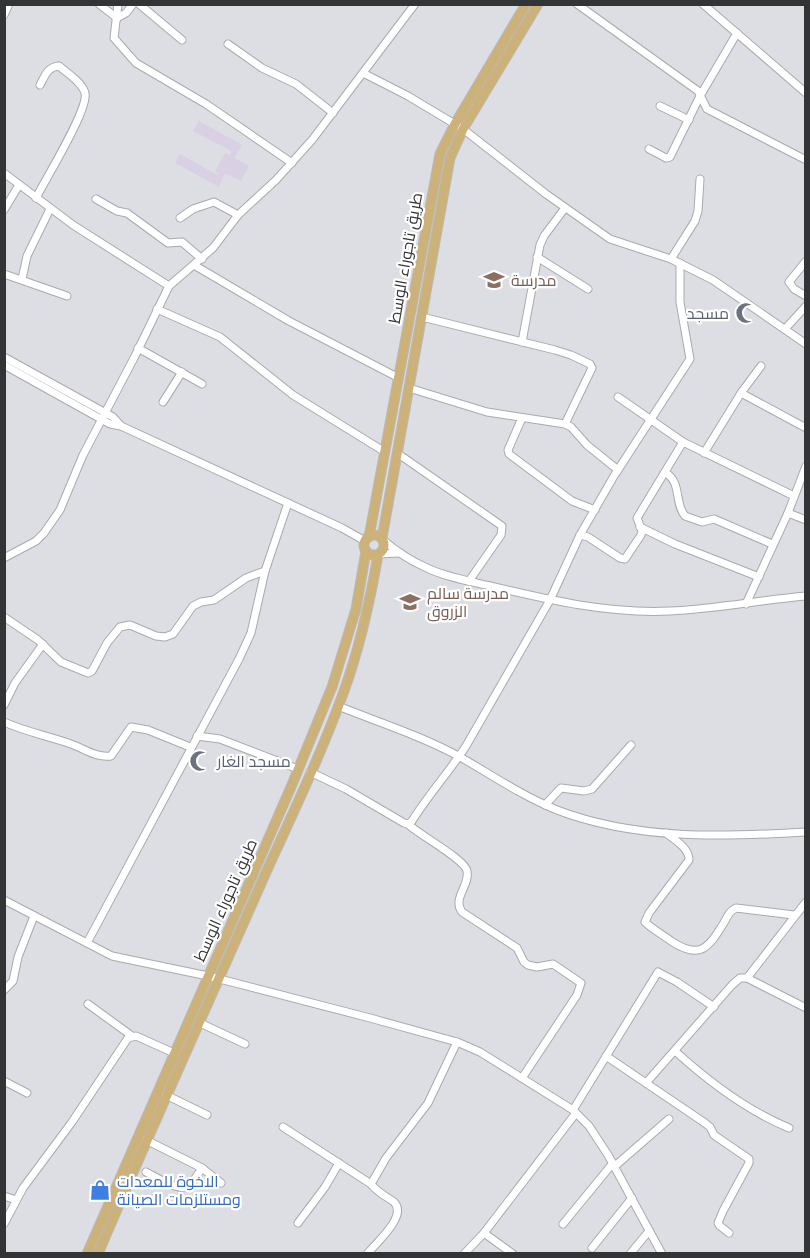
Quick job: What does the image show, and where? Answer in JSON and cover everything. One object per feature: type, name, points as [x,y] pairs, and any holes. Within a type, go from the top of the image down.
[{"type":"main road","name":"طريق تاجوراء الوسط","points":[[87,1254],[332,687],[353,620],[440,154],[459,126],[526,4]]},
{"type":"main road","points":[[98,1254],[338,706],[368,612],[379,554],[384,548],[382,539],[444,184],[459,126],[538,4]]},
{"type":"main road","points":[[379,554],[371,555],[367,543],[376,535],[382,539]]},
{"type":"street","points":[[4,15],[9,4]]},
{"type":"street","points":[[99,4],[117,18]]},
{"type":"street","points":[[118,4],[114,38],[136,63],[206,104],[292,163]]},
{"type":"street","points":[[117,18],[126,13],[133,4]]},
{"type":"street","points":[[139,4],[182,40]]},
{"type":"street","points":[[4,558],[36,541],[60,510],[83,455],[169,286],[213,248],[238,215],[292,163],[333,113],[415,4]]},
{"type":"street","points":[[577,4],[693,87],[707,110],[806,160]]},
{"type":"street","points":[[703,4],[806,93]]},
{"type":"street","points":[[649,149],[666,158],[670,157],[700,96],[737,33]]},
{"type":"street","points":[[228,44],[262,68],[296,84],[333,113]]},
{"type":"street","points":[[36,198],[78,119],[86,96],[82,86],[59,66],[52,66],[48,69],[40,85]]},
{"type":"street","points":[[363,73],[459,126],[564,208],[610,239],[680,263],[730,291],[806,344]]},
{"type":"street","points":[[660,106],[689,120]]},
{"type":"street","points":[[4,173],[50,209],[169,286]]},
{"type":"street","points":[[671,259],[691,228],[698,211],[700,179]]},
{"type":"street","points":[[4,210],[19,186]]},
{"type":"street","points":[[96,199],[117,211],[127,213],[168,243],[182,242],[202,259]]},
{"type":"street","points":[[180,218],[193,209],[214,202],[238,215]]},
{"type":"street","points":[[522,342],[537,257],[544,236],[564,208]]},
{"type":"street","points":[[22,279],[27,256],[50,209]]},
{"type":"street","points":[[537,257],[588,289]]},
{"type":"street","points":[[806,261],[789,282],[794,289],[806,296]]},
{"type":"street","points":[[408,824],[459,756],[550,600],[594,510],[691,357],[680,302],[680,263]]},
{"type":"street","points":[[194,265],[289,321],[399,378]]},
{"type":"street","points":[[4,274],[67,296]]},
{"type":"street","points":[[785,329],[806,306]]},
{"type":"street","points":[[157,309],[220,337],[293,395],[385,452]]},
{"type":"street","points":[[422,317],[571,355],[592,366],[565,424]]},
{"type":"street","points":[[138,348],[202,384]]},
{"type":"street","points":[[4,357],[103,416]]},
{"type":"street","points":[[4,365],[103,416],[112,417],[121,426],[350,532],[367,543]]},
{"type":"street","points":[[704,453],[741,393],[761,366]]},
{"type":"street","points":[[163,402],[182,372]]},
{"type":"street","points":[[409,388],[487,412],[565,424],[618,470]]},
{"type":"street","points":[[741,393],[806,428]]},
{"type":"street","points":[[618,397],[683,442],[794,496]]},
{"type":"street","points":[[522,418],[508,454],[572,501],[594,510]]},
{"type":"street","points":[[580,535],[588,537],[623,559],[628,555],[641,535],[638,518],[641,511],[683,442]]},
{"type":"street","points":[[397,453],[502,526],[501,535],[469,581]]},
{"type":"street","points":[[746,604],[788,513],[806,466]]},
{"type":"street","points":[[666,473],[675,483],[680,508],[685,516],[702,522],[714,519],[772,544]]},
{"type":"street","points":[[87,943],[251,633],[265,571],[288,503]]},
{"type":"street","points":[[788,513],[806,520]]},
{"type":"street","points":[[640,527],[759,578]]},
{"type":"street","points":[[382,539],[399,553],[429,569],[469,581],[550,600],[629,611],[670,611],[806,596]]},
{"type":"street","points":[[379,554],[399,553]]},
{"type":"street","points":[[4,616],[43,644],[61,662],[88,673],[92,671],[107,643],[120,627],[130,625],[156,636],[165,637],[173,634],[193,606],[214,600],[246,578],[265,571]]},
{"type":"street","points":[[4,705],[15,683],[43,644]]},
{"type":"street","points":[[338,706],[459,756],[510,788],[545,805],[601,823],[666,833],[730,835],[806,832]]},
{"type":"street","points":[[4,722],[101,756],[111,756],[115,753],[131,727],[148,730],[190,747]]},
{"type":"street","points":[[197,736],[235,744],[298,769]]},
{"type":"street","points":[[545,805],[561,788],[584,791],[592,789],[632,745]]},
{"type":"street","points":[[310,772],[408,824],[452,855],[467,869],[466,883],[459,903],[462,912],[517,948],[528,965],[537,967],[553,964],[578,980],[580,983],[577,995],[522,1078]]},
{"type":"street","points":[[666,833],[687,851],[689,860],[649,913],[645,922],[684,949],[697,952],[702,949],[715,936],[730,911],[736,908],[794,915]]},
{"type":"street","points":[[4,900],[118,957],[220,979],[458,1042],[480,1052],[574,1112],[589,1126],[614,1165],[662,1254]]},
{"type":"street","points":[[747,978],[806,902]]},
{"type":"street","points":[[4,990],[13,981],[18,957],[34,916]]},
{"type":"street","points":[[464,1254],[484,1233],[574,1112],[658,972],[714,1007]]},
{"type":"street","points":[[646,1083],[737,980],[747,978],[806,1008]]},
{"type":"street","points":[[88,1004],[132,1036],[174,1053]]},
{"type":"street","points":[[200,1023],[245,1044]]},
{"type":"street","points":[[4,1224],[33,1173],[72,1122],[124,1043],[132,1036]]},
{"type":"street","points":[[371,1184],[386,1158],[428,1103],[458,1042]]},
{"type":"street","points":[[675,1051],[723,1089],[771,1121],[789,1128]]},
{"type":"street","points":[[606,1056],[705,1123],[714,1135],[749,1159],[718,1223],[729,1233]]},
{"type":"street","points":[[4,1080],[27,1093]]},
{"type":"street","points":[[166,1095],[207,1115]]},
{"type":"street","points":[[563,1224],[614,1165],[669,1119]]},
{"type":"street","points":[[283,1127],[371,1184],[397,1207],[398,1213],[393,1224],[367,1254]]},
{"type":"street","points":[[146,1140],[202,1168],[221,1183]]},
{"type":"street","points":[[298,1223],[325,1187],[339,1163]]},
{"type":"street","points":[[146,1173],[185,1188],[202,1168]]},
{"type":"street","points":[[4,1196],[16,1200]]},
{"type":"street","points":[[592,1248],[632,1198]]},
{"type":"street","points":[[630,1254],[649,1231]]},
{"type":"street","points":[[484,1233],[513,1254]]},
{"type":"shaded area","points":[[199,121],[242,145],[234,158],[249,166],[241,181],[225,173],[219,187],[175,163],[180,154],[217,175],[215,171],[225,153],[230,155],[231,151],[193,131]]},
{"type":"place","name":"مدرسة","points":[[494,280]]},
{"type":"place","name":"مسجد","points":[[746,313]]},
{"type":"place","name":"مدرسة سالم الزروق","points":[[410,602]]},
{"type":"place","name":"مسجد الغار","points":[[200,761]]},
{"type":"place","name":"الاخوة للمعدات ومستلزمات الصيانة","points":[[100,1190]]}]
